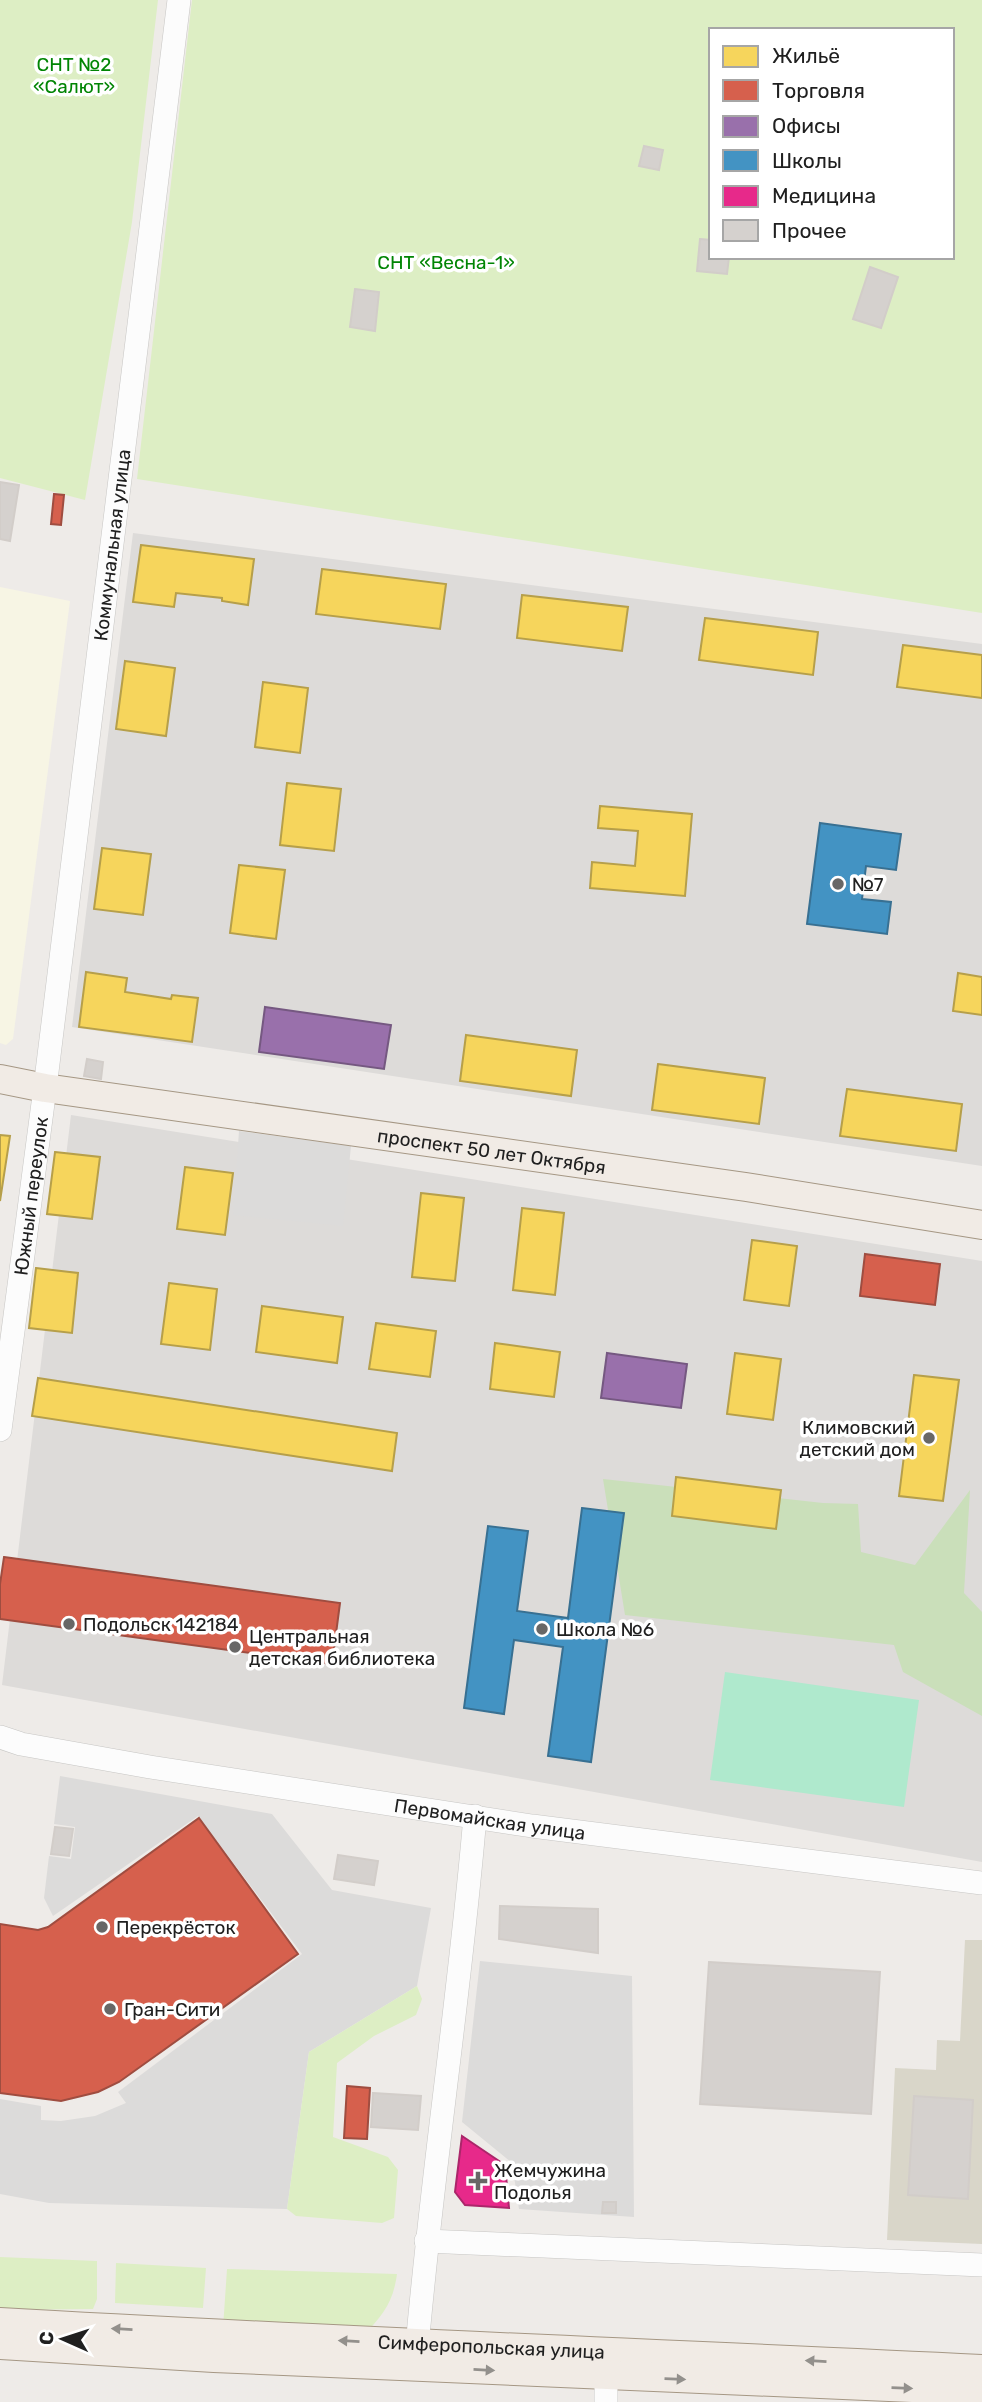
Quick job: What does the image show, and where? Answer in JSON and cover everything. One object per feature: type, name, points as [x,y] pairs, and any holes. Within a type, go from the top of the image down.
[{"type":"main road","name":"проспект 50 лет Октября","points":[[0,1079],[45,1088],[733,1185],[982,1224]]},
{"type":"main road","name":"Симферопольская улица","points":[[0,2322],[416,2356],[606,2389],[982,2391]]},
{"type":"main road","name":"Симферопольская улица","points":[[0,2345],[191,2357],[416,2356],[619,2351],[982,2369]]},
{"type":"street","name":"Коммунальная улица","points":[[45,1088],[179,0]]},
{"type":"street","name":"Южный переулок","points":[[0,1430],[45,1088]]},
{"type":"street","name":"Первомайская улица","points":[[0,1737],[21,1744],[149,1767],[475,1815],[545,1828],[982,1883]]},
{"type":"street","points":[[416,2356],[426,2241],[469,1887],[475,1815]]},
{"type":"street","points":[[426,2241],[982,2265]]},
{"type":"shaded area","points":[[133,533],[982,644],[982,1166],[72,1027]]},
{"type":"shaded area","points":[[0,587],[70,601],[13,1039],[6,1045],[0,1043]]},
{"type":"shaded area","points":[[71,1115],[982,1261],[982,1862],[2,1685]],"holes":[[[421,1193],[464,1198],[454,1281],[412,1277]],[[522,1208],[564,1213],[554,1295],[513,1290]],[[262,1306],[342,1317],[336,1363],[256,1352]]]},
{"type":"shaded area","points":[[239,1131],[351,1146],[343,1226],[233,1215]]},
{"type":"shaded area","points":[[60,1776],[272,1814],[332,1890],[431,1908],[417,1986],[309,2052],[287,2209],[49,2203],[0,2194],[0,2099],[41,2106],[41,2120],[61,2121],[95,2116],[126,2103],[118,2092],[302,1954],[198,1816],[53,1916],[44,1898],[49,1856],[71,1859],[75,1827],[54,1824]]},
{"type":"shaded area","points":[[965,1940],[982,1940],[982,2244],[887,2240],[895,2068],[936,2070],[937,2040],[960,2041]]},
{"type":"shaded area","points":[[480,1961],[632,1976],[634,2217],[519,2209],[512,2163],[462,2122]]},
{"type":"green space","name":"СНТ №2 «Салют»","points":[[0,0],[158,0],[132,222],[85,500],[0,478]]},
{"type":"green space","name":"СНТ «Весна-1»","points":[[192,0],[982,0],[982,613],[137,479]]},
{"type":"green space","points":[[603,1479],[823,1503],[858,1504],[861,1552],[915,1565],[970,1490],[964,1593],[982,1612],[982,1716],[903,1672],[894,1645],[625,1615]]},
{"type":"green space","points":[[725,1672],[919,1700],[904,1807],[710,1780]]},
{"type":"green space","points":[[417,1986],[422,1999],[416,2015],[374,2036],[337,2063],[333,2137],[388,2157],[398,2170],[394,2218],[382,2223],[296,2216],[287,2209],[309,2052]]},
{"type":"green space","points":[[0,2257],[97,2261],[97,2299],[93,2309],[0,2310]]},
{"type":"green space","points":[[116,2263],[206,2268],[203,2308],[115,2303]]},
{"type":"green space","points":[[227,2269],[397,2274],[386,2308],[363,2336],[223,2328]]},
{"type":"building: Жильё","points":[[141,545],[254,559],[248,605],[222,601],[222,598],[176,593],[174,607],[133,602]]},
{"type":"building: Жильё","points":[[322,569],[446,584],[440,629],[316,614]]},
{"type":"building: Жильё","points":[[522,595],[628,607],[622,651],[517,638]]},
{"type":"building: Жильё","points":[[705,618],[818,632],[813,675],[699,660]]},
{"type":"building: Жильё","points":[[903,645],[982,655],[982,698],[897,687]]},
{"type":"building: Жильё","points":[[125,661],[175,668],[166,736],[116,729]]},
{"type":"building: Жильё","points":[[263,682],[308,688],[300,753],[255,747]]},
{"type":"building: Жильё","points":[[287,783],[341,789],[334,851],[280,845]]},
{"type":"building: Жильё","points":[[600,806],[692,814],[685,896],[590,888],[592,862],[635,866],[638,831],[598,828]]},
{"type":"building: Жильё","points":[[102,848],[151,854],[143,915],[94,909]]},
{"type":"building: Жильё","points":[[239,865],[285,870],[276,939],[230,933]]},
{"type":"building: Жильё","points":[[86,972],[127,978],[125,992],[171,999],[172,995],[198,998],[192,1042],[79,1027]]},
{"type":"building: Жильё","points":[[958,973],[982,977],[982,1015],[953,1011]]},
{"type":"building: Жильё","points":[[466,1035],[577,1050],[571,1096],[460,1081]]},
{"type":"building: Жильё","points":[[658,1064],[765,1078],[759,1124],[652,1110]]},
{"type":"building: Жильё","points":[[847,1089],[962,1104],[956,1151],[840,1136]]},
{"type":"building: Жильё","points":[[0,1135],[10,1136],[0,1201]]},
{"type":"building: Жильё","points":[[55,1152],[100,1157],[92,1219],[47,1214]]},
{"type":"building: Жильё","points":[[185,1167],[233,1173],[225,1235],[177,1229]]},
{"type":"building: Жильё","points":[[421,1193],[464,1198],[455,1281],[412,1277]]},
{"type":"building: Жильё","points":[[522,1208],[564,1213],[555,1295],[513,1290]]},
{"type":"building: Жильё","points":[[752,1240],[797,1246],[789,1306],[744,1300]]},
{"type":"building: Жильё","points":[[36,1268],[78,1273],[72,1333],[29,1328]]},
{"type":"building: Жильё","points":[[169,1283],[217,1289],[210,1350],[161,1344]]},
{"type":"building: Жильё","points":[[262,1306],[343,1317],[337,1363],[256,1352]]},
{"type":"building: Жильё","points":[[376,1323],[436,1331],[430,1377],[369,1369]]},
{"type":"building: Жильё","points":[[495,1343],[560,1352],[554,1397],[490,1389]]},
{"type":"building: Жильё","points":[[735,1353],[781,1359],[773,1420],[727,1414]]},
{"type":"building: Жильё","name":"Климовский детский дом","points":[[914,1375],[959,1380],[943,1501],[899,1496]]},
{"type":"building: Жильё","points":[[38,1378],[397,1433],[392,1471],[32,1416]]},
{"type":"building: Жильё","points":[[676,1477],[781,1490],[776,1529],[672,1516]]},
{"type":"building: Торговля","points":[[54,494],[64,495],[61,525],[51,524]]},
{"type":"building: Торговля","points":[[865,1254],[940,1264],[935,1305],[860,1296]]},
{"type":"building: Торговля","points":[[4,1557],[340,1603],[332,1664],[0,1619],[0,1584]]},
{"type":"building: Торговля","name":"Гран-Сити","points":[[199,1818],[298,1954],[119,2082],[98,2092],[61,2101],[0,2093],[0,1924],[38,1930],[48,1927]]},
{"type":"building: Торговля","points":[[347,2086],[370,2088],[367,2139],[344,2138]]},
{"type":"building: Офисы","points":[[265,1007],[391,1025],[384,1069],[259,1052]]},
{"type":"building: Офисы","points":[[607,1353],[687,1364],[681,1408],[601,1398]]},
{"type":"building: Школы","name":"№7","points":[[820,823],[901,834],[896,870],[866,866],[862,899],[891,902],[887,934],[807,924]]},
{"type":"building: Школы","name":"Школа №6","points":[[582,1508],[624,1513],[591,1762],[548,1756],[563,1647],[514,1640],[504,1714],[464,1708],[488,1526],[528,1531],[517,1611],[568,1618]]},
{"type":"building: Медицина","points":[[462,2136],[505,2165],[509,2208],[465,2205],[455,2192]]},
{"type":"building: Прочее","points":[[644,146],[663,150],[659,170],[639,166]]},
{"type":"building: Прочее","points":[[700,239],[709,240],[709,259],[729,259],[727,274],[697,271]]},
{"type":"building: Прочее","points":[[870,267],[898,277],[881,328],[853,319]]},
{"type":"building: Прочее","points":[[355,289],[379,292],[375,331],[350,327]]},
{"type":"building: Прочее","points":[[0,482],[19,485],[10,541],[0,539]]},
{"type":"building: Прочее","points":[[87,1059],[103,1062],[101,1079],[84,1076]]},
{"type":"building: Прочее","points":[[55,1827],[73,1829],[69,1856],[51,1854]]},
{"type":"building: Прочее","points":[[338,1855],[378,1861],[374,1885],[334,1879]]},
{"type":"building: Прочее","points":[[500,1906],[598,1909],[598,1953],[499,1939]]},
{"type":"building: Прочее","points":[[709,1962],[880,1972],[871,2114],[700,2104]]},
{"type":"building: Прочее","points":[[373,2093],[421,2096],[418,2130],[371,2127]]},
{"type":"building: Прочее","points":[[914,2096],[973,2100],[968,2199],[908,2195]]},
{"type":"building: Прочее","points":[[603,2202],[616,2202],[616,2213],[602,2213]]},
{"type":"place","name":"№7","points":[[838,884]]},
{"type":"place","name":"Климовский детский дом","points":[[929,1438]]},
{"type":"place","name":"Подольск 142184","points":[[69,1624]]},
{"type":"place","name":"Школа №6","points":[[542,1629]]},
{"type":"place","name":"Центральная детская библиотека","points":[[235,1647]]},
{"type":"place","name":"Перекрёсток","points":[[102,1927]]},
{"type":"place","name":"Гран-Сити","points":[[110,2009]]},
{"type":"place","name":"Жемчужина Подолья","points":[[478,2181]]}]
